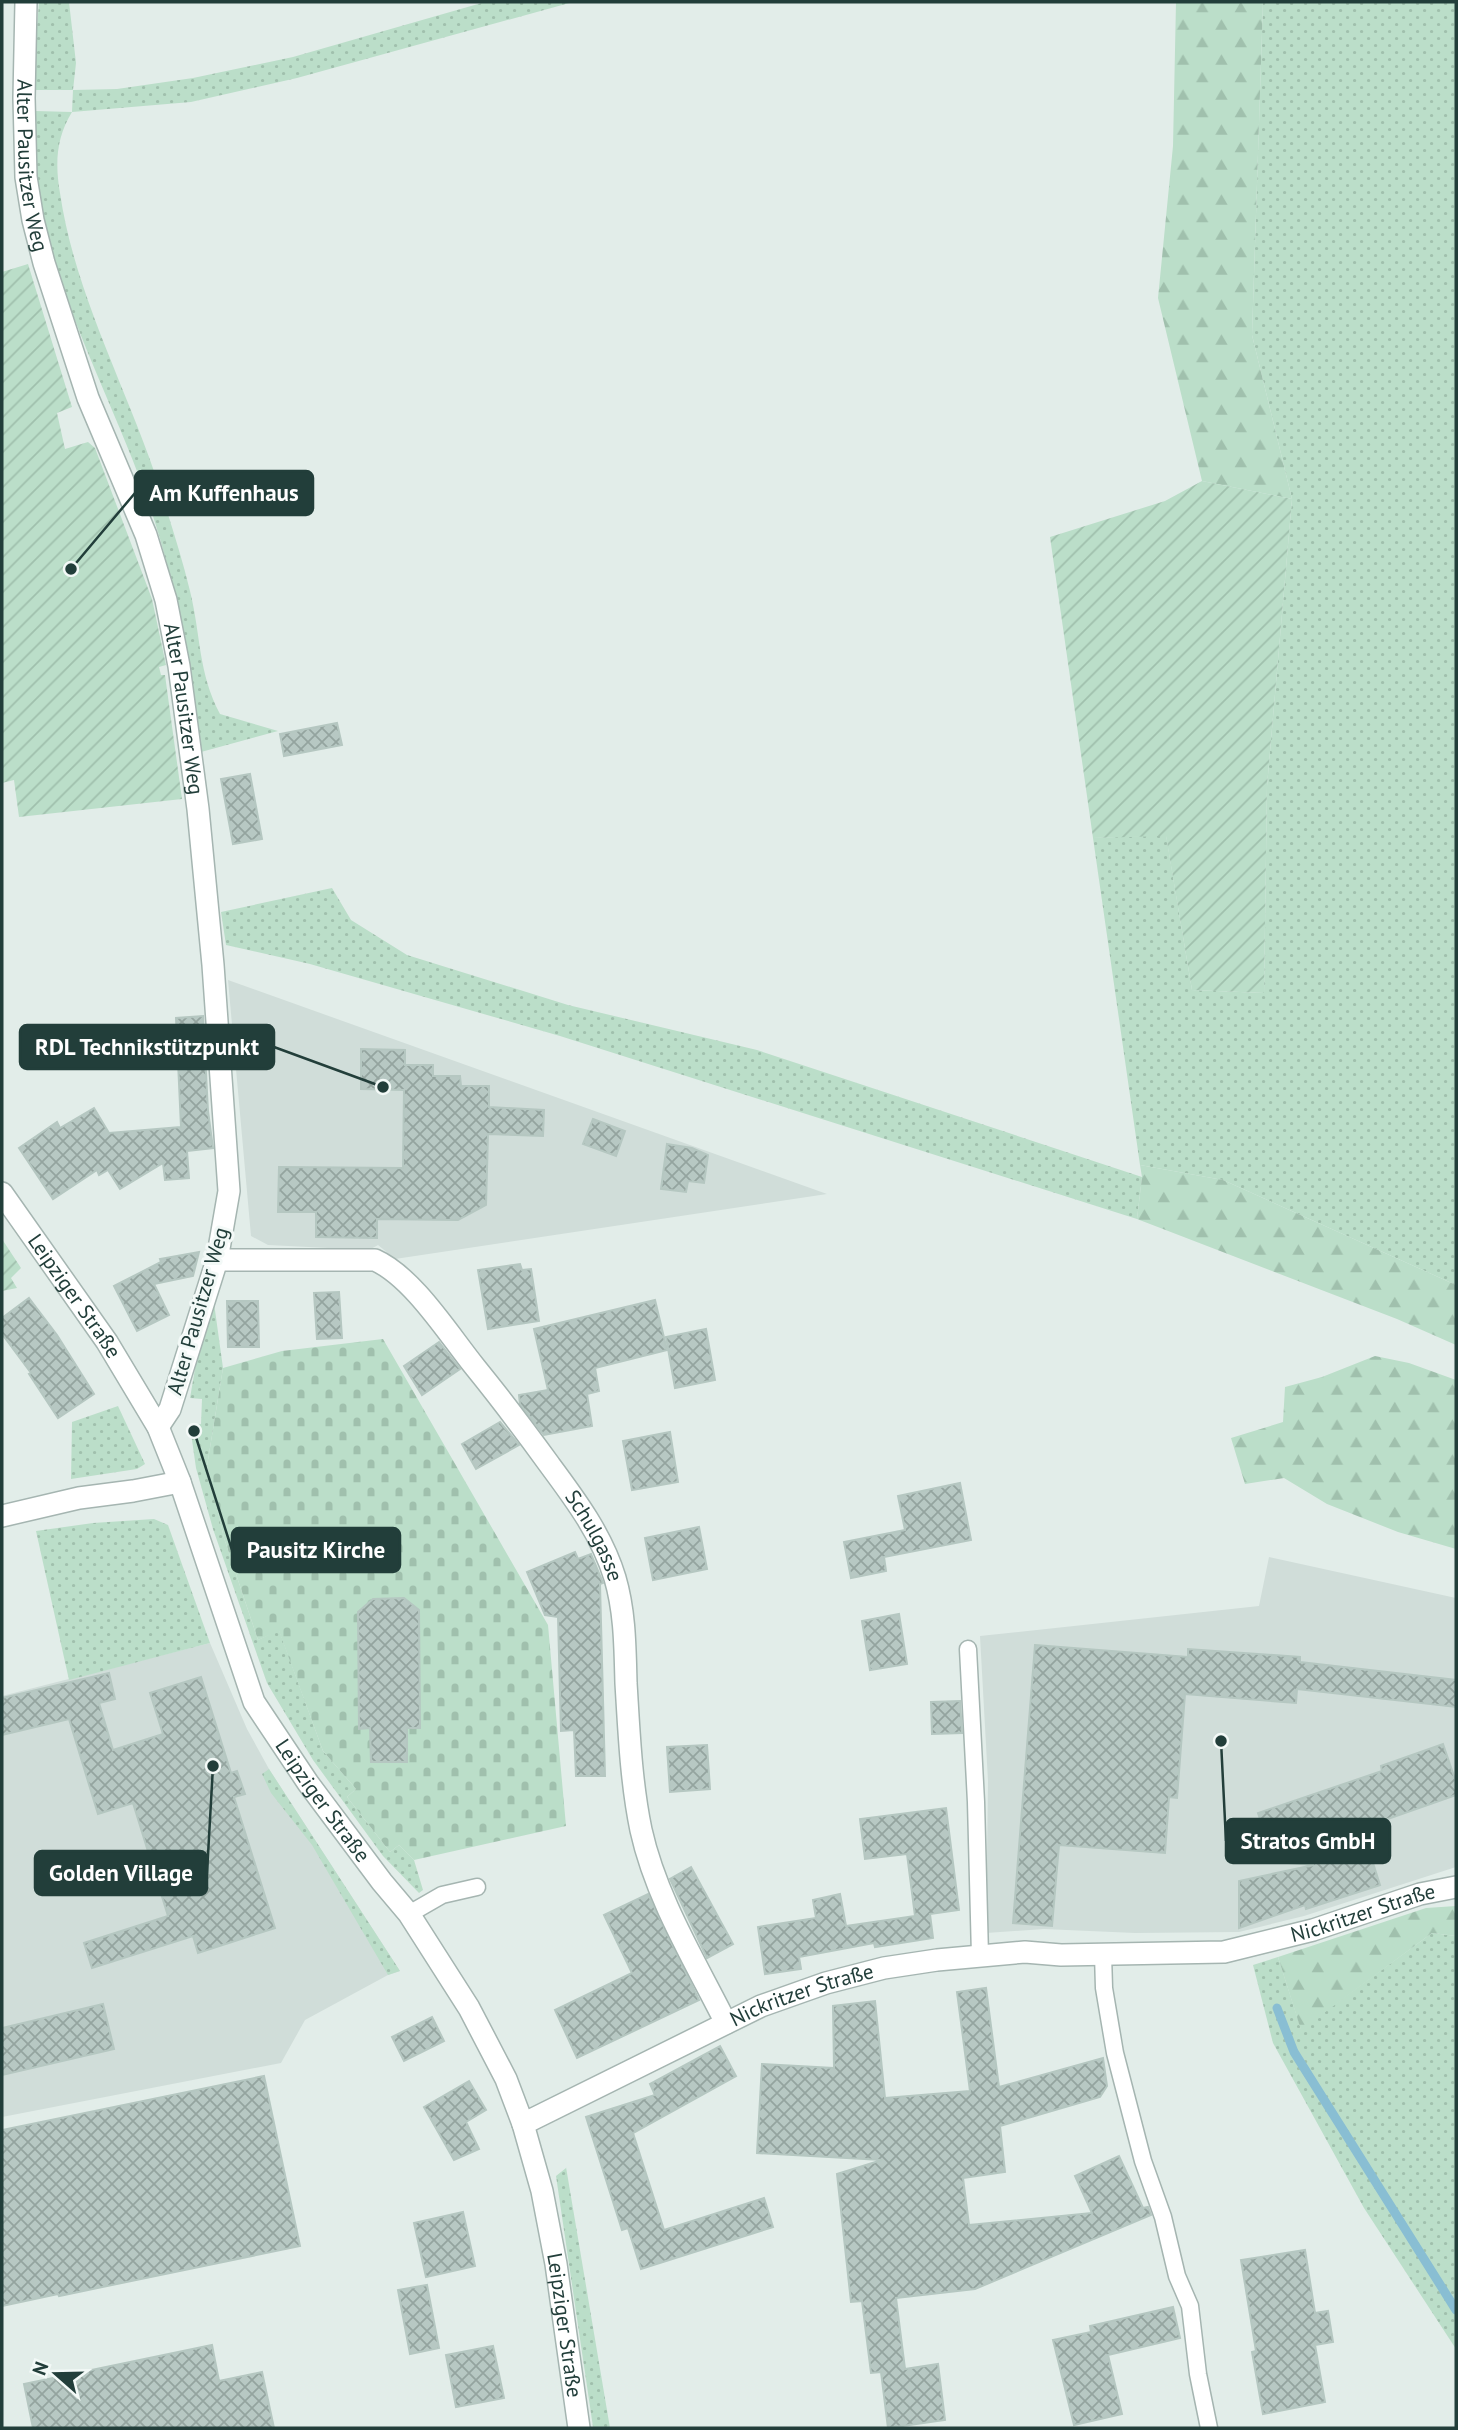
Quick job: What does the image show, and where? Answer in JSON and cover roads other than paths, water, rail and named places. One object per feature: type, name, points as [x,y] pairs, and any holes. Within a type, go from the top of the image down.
[{"type":"street","name":"Alter Pausitzer Weg","points":[[26,2],[26,177],[33,220],[44,263],[88,398],[146,535],[166,600],[179,666],[198,809],[213,965],[229,1191],[217,1260],[170,1409],[158,1427]]},
{"type":"street","name":"Leipziger Straße","points":[[2,1193],[107,1342],[158,1427],[180,1482],[254,1702],[308,1783],[382,1882],[409,1913],[486,2039],[506,2079],[523,2124],[542,2191],[556,2264],[579,2428]]},
{"type":"street","name":"Schulgasse","points":[[217,1260],[375,1260],[385,1264],[398,1273],[434,1314],[498,1394],[579,1506],[596,1534],[615,1577],[623,1611],[628,1728],[642,1830],[659,1888],[726,2023]]},
{"type":"street","points":[[2,1516],[79,1498],[180,1482]]},
{"type":"street","name":"Nickritzer Straße","points":[[523,2124],[761,2006],[826,1983],[884,1968],[1025,1952],[1061,1955],[1224,1952],[1313,1930],[1420,1894],[1456,1887]]},
{"type":"lane","points":[[968,1649],[974,1734],[980,1956]]},
{"type":"lane","points":[[409,1913],[442,1895],[477,1887]]},
{"type":"lane","points":[[1103,1954],[1104,1988],[1115,2053],[1143,2161],[1163,2217],[1177,2276],[1190,2306],[1198,2374],[1209,2428]]},
{"type":"waterway","points":[[1277,2008],[1294,2052],[1456,2310]]},
{"type":"place","name":"Am Kuffenhaus","points":[[71,569]]},
{"type":"place","name":"RDL Technikstützpunkt","points":[[383,1087]]},
{"type":"place","name":"Pausitz Kirche","points":[[194,1431]]},
{"type":"place","name":"Stratos GmbH","points":[[1221,1741]]},
{"type":"place","name":"Golden Village","points":[[213,1766]]}]
